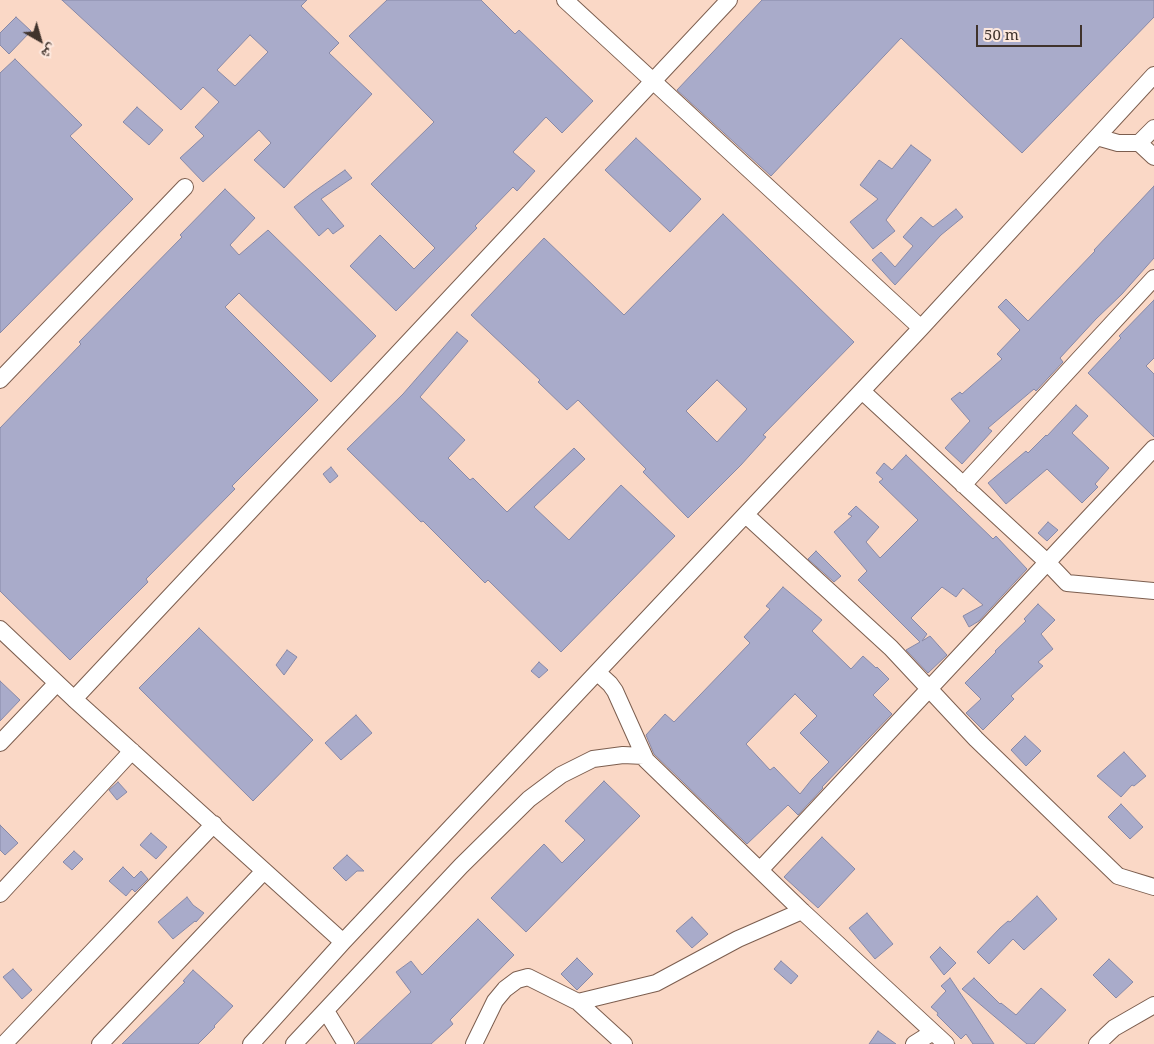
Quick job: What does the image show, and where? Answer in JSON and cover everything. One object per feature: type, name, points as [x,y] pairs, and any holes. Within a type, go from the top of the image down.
[{"type":"street","points":[[565,0],[921,328]]},
{"type":"street","points":[[74,699],[654,83],[729,0]]},
{"type":"street","points":[[251,1044],[342,942],[746,515],[1154,75]]},
{"type":"street","points":[[1139,143],[1154,128]]},
{"type":"street","points":[[1097,137],[1118,143],[1139,143],[1154,157]]},
{"type":"street","points":[[0,380],[185,187]]},
{"type":"street","points":[[963,485],[1154,278]]},
{"type":"street","points":[[862,391],[1047,562],[1067,583],[1154,591]]},
{"type":"street","points":[[760,870],[1154,448]]},
{"type":"street","points":[[746,515],[891,648],[976,739],[1118,876],[1154,887]]},
{"type":"street","points":[[0,629],[74,699],[342,942]]},
{"type":"street","points":[[598,673],[615,691],[644,756],[760,870],[946,1044]]},
{"type":"street","points":[[0,743],[57,683]]},
{"type":"street","points":[[0,894],[132,751]]},
{"type":"street","points":[[294,1044],[461,866],[529,799],[561,775],[593,759],[623,755],[644,756]]},
{"type":"street","points":[[4,1044],[214,824]]},
{"type":"street","points":[[100,1044],[264,870]]},
{"type":"street","points":[[578,1002],[656,983],[738,939],[802,910]]},
{"type":"street","points":[[474,1044],[495,1001],[516,980],[528,977],[578,1002],[624,1044]]},
{"type":"street","points":[[1096,1044],[1122,1023],[1154,1006]]},
{"type":"street","points":[[326,1011],[346,1044]]},
{"type":"street","points":[[914,1044],[933,1032]]},
{"type":"building","points":[[62,0],[307,0],[301,6],[339,43],[329,53],[372,94],[284,188],[254,160],[271,143],[259,130],[203,182],[180,158],[204,136],[195,127],[219,102],[203,87],[181,110]],"holes":[[[250,35],[268,52],[235,86],[217,70]]]},
{"type":"building","points":[[387,0],[481,0],[515,34],[519,30],[593,101],[562,133],[546,117],[513,152],[535,171],[517,191],[513,187],[475,226],[477,228],[396,311],[350,266],[380,235],[414,269],[435,248],[371,184],[434,122],[349,36]]},
{"type":"building","points":[[762,0],[1154,0],[1154,17],[1022,153],[901,38],[771,176],[677,90]]},
{"type":"building","points":[[16,17],[31,31],[9,54],[0,45],[0,33]]},
{"type":"building","points":[[15,59],[82,125],[70,136],[133,199],[0,333],[0,73]]},
{"type":"building","points":[[137,107],[163,130],[149,145],[123,122]]},
{"type":"building","points":[[636,138],[701,199],[670,232],[605,170]]},
{"type":"building","points":[[911,145],[931,160],[886,220],[895,231],[873,249],[850,222],[878,199],[860,185],[879,160],[892,169]]},
{"type":"building","points":[[345,170],[352,178],[321,199],[344,226],[333,234],[328,228],[319,236],[294,207]]},
{"type":"building","points":[[1154,186],[1154,258],[1060,358],[1063,362],[1036,391],[1034,389],[988,428],[992,431],[962,464],[945,448],[970,421],[951,399],[960,392],[962,394],[1002,359],[997,354],[1020,330],[998,307],[1006,299],[1028,321]]},
{"type":"building","points":[[225,189],[255,218],[230,245],[239,255],[268,230],[376,336],[331,382],[239,293],[225,307],[318,400],[232,486],[235,489],[146,579],[148,582],[70,660],[0,591],[0,428],[81,344],[79,342],[182,237],[180,235]]},
{"type":"building","points":[[956,209],[963,217],[941,235],[895,285],[872,260],[881,252],[895,267],[913,246],[903,237],[921,217],[933,227]]},
{"type":"building","points":[[723,214],[854,342],[763,435],[766,437],[741,465],[688,518],[643,472],[646,469],[578,400],[567,410],[538,382],[540,380],[471,315],[544,238],[624,315]],"holes":[[[717,380],[747,409],[717,442],[686,411]]]},
{"type":"building","points":[[1154,300],[1154,358],[1146,366],[1154,374],[1154,437],[1088,373],[1121,338],[1119,336]]},
{"type":"building","points":[[457,332],[468,341],[420,397],[465,440],[448,458],[470,480],[473,478],[507,512],[574,448],[585,459],[534,507],[569,540],[621,485],[675,536],[561,652],[488,580],[485,583],[347,449],[403,394]]},
{"type":"building","points":[[1076,405],[1088,416],[1072,433],[1109,468],[1095,484],[1098,487],[1082,503],[1047,469],[1006,504],[988,483],[1026,451],[1028,453]]},
{"type":"building","points":[[906,455],[993,539],[996,536],[1027,569],[979,621],[969,627],[963,616],[983,605],[963,588],[956,597],[942,587],[911,618],[927,634],[922,641],[930,636],[947,655],[928,673],[906,650],[920,642],[858,580],[867,571],[834,532],[852,516],[848,514],[856,506],[879,527],[866,542],[880,558],[918,520],[879,482],[883,479],[876,473],[884,463],[892,470]]},
{"type":"building","points":[[331,467],[338,476],[330,483],[323,474]]},
{"type":"building","points":[[1048,522],[1058,530],[1047,541],[1038,533]]},
{"type":"building","points":[[816,551],[841,576],[834,582],[808,559]]},
{"type":"building","points":[[783,587],[822,620],[812,631],[851,669],[863,656],[877,667],[889,679],[873,695],[892,714],[822,787],[798,815],[788,805],[747,844],[654,754],[646,735],[665,714],[674,722],[750,643],[744,637],[770,609],[766,606]],"holes":[[[795,694],[817,716],[800,733],[829,762],[800,794],[774,767],[770,770],[746,744]]]},
{"type":"building","points":[[1038,604],[1055,620],[1041,634],[1053,649],[1038,662],[1043,666],[1011,696],[1014,699],[983,730],[966,713],[981,699],[965,683],[1026,621],[1024,619]]},
{"type":"building","points":[[199,628],[313,740],[253,801],[139,688]]},
{"type":"building","points":[[287,650],[297,657],[284,675],[276,665]]},
{"type":"building","points":[[539,662],[548,670],[539,678],[531,671]]},
{"type":"building","points":[[0,681],[20,700],[0,721]]},
{"type":"building","points":[[356,715],[372,733],[341,760],[325,743]]},
{"type":"building","points":[[1025,736],[1041,751],[1026,766],[1011,750]]},
{"type":"building","points":[[1124,752],[1146,776],[1134,786],[1132,785],[1121,797],[1097,776]]},
{"type":"building","points":[[604,781],[640,816],[526,932],[491,898],[544,844],[562,863],[585,840],[565,821]]},
{"type":"building","points":[[118,782],[127,792],[117,800],[109,790]]},
{"type":"building","points":[[1121,804],[1143,827],[1130,839],[1108,817]]},
{"type":"building","points":[[0,825],[18,843],[5,855],[0,850]]},
{"type":"building","points":[[151,833],[167,847],[156,859],[140,845]]},
{"type":"building","points":[[822,837],[855,869],[818,908],[784,877]]},
{"type":"building","points":[[74,851],[83,859],[72,870],[63,862]]},
{"type":"building","points":[[347,855],[364,871],[357,871],[346,881],[333,868]]},
{"type":"building","points":[[123,867],[134,878],[141,871],[148,879],[135,892],[132,889],[126,896],[109,881]]},
{"type":"building","points":[[1037,896],[1057,919],[1024,950],[1013,939],[989,964],[977,952],[1000,928],[1008,921],[1010,922]]},
{"type":"building","points":[[187,897],[193,905],[204,913],[196,922],[173,939],[158,922]]},
{"type":"building","points":[[867,913],[893,944],[875,959],[849,928]]},
{"type":"building","points":[[692,917],[708,934],[692,948],[676,931]]},
{"type":"building","points":[[478,919],[514,955],[450,1020],[453,1024],[431,1044],[356,1044],[411,992],[396,972],[411,961],[422,975]]},
{"type":"building","points":[[940,947],[956,963],[944,975],[930,957]]},
{"type":"building","points":[[577,958],[593,974],[577,990],[561,974]]},
{"type":"building","points":[[1109,959],[1133,982],[1116,998],[1093,975]]},
{"type":"building","points":[[781,961],[798,976],[791,984],[774,969]]},
{"type":"building","points":[[13,969],[32,990],[22,999],[3,977]]},
{"type":"building","points":[[193,970],[233,1006],[215,1027],[198,1044],[122,1044],[185,982],[183,981]]},
{"type":"building","points":[[950,978],[994,1044],[973,1044],[966,1034],[961,1039],[931,1007],[946,991],[941,986]]},
{"type":"building","points":[[974,978],[1000,1004],[1016,1015],[1041,988],[1066,1010],[1034,1044],[1027,1044],[962,989]]},
{"type":"building","points":[[878,1031],[896,1044],[869,1044]]}]
